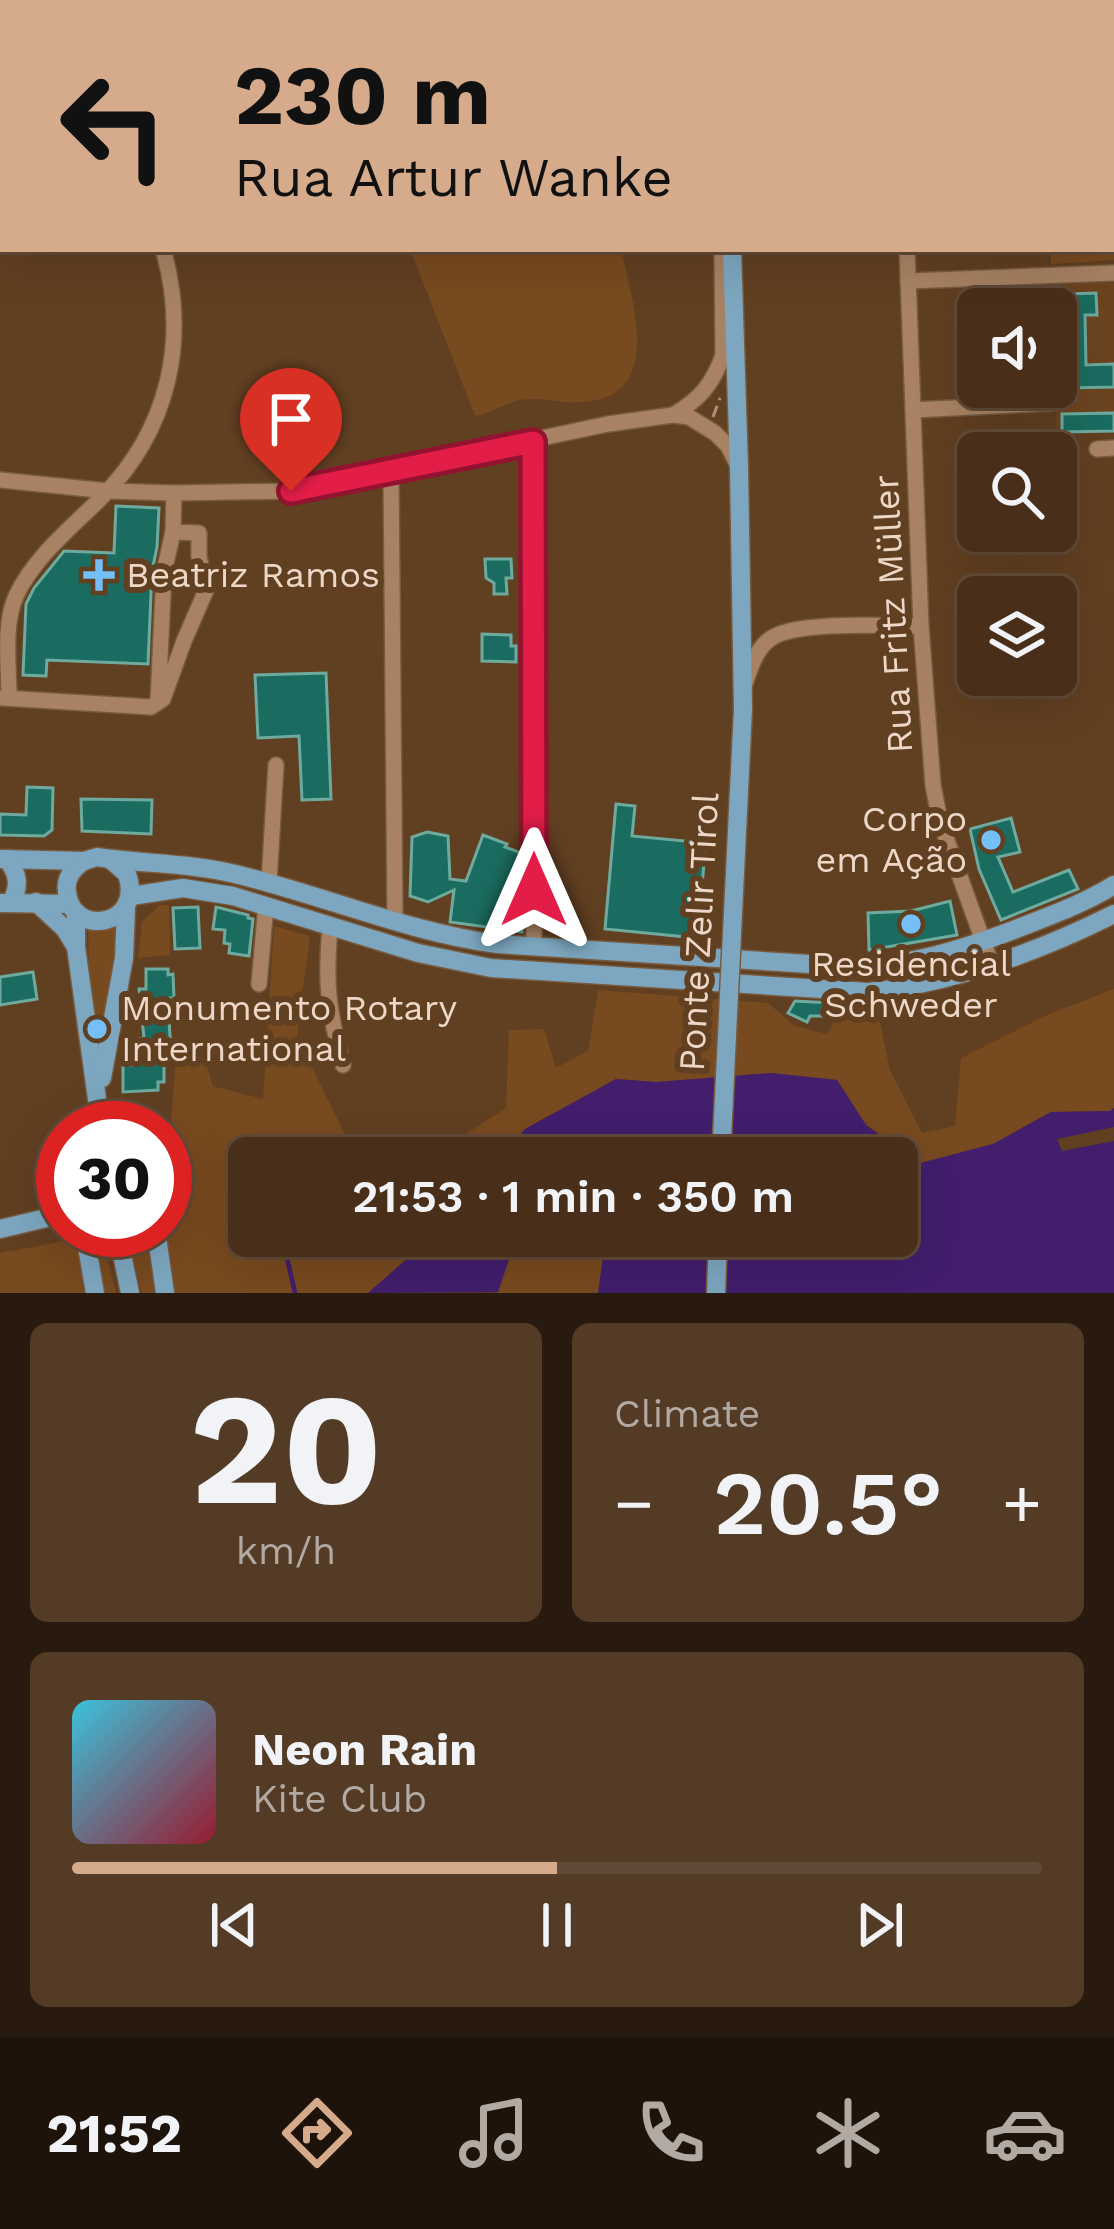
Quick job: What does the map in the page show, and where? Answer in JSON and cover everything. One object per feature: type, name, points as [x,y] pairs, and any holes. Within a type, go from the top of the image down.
[{"type":"main road","name":"Ponte Zelir Tirol","points":[[722,1137],[744,687],[732,252]]},
{"type":"main road","points":[[4,859],[97,857],[179,863],[269,882],[448,937],[533,947],[856,967],[914,962],[986,941],[1114,885]]},
{"type":"main road","points":[[4,859],[16,871],[18,889],[6,902]]},
{"type":"main road","points":[[98,1101],[124,958],[131,885],[120,865],[110,859]]},
{"type":"main road","points":[[84,860],[67,884],[98,1101]]},
{"type":"main road","points":[[266,905],[269,882]]},
{"type":"main road","points":[[6,902],[73,908],[88,920],[102,922],[115,917],[128,902],[183,888],[266,905],[437,958],[491,968],[869,992],[916,986],[992,966],[1114,914]]},
{"type":"main road","points":[[36,902],[65,929],[76,947]]},
{"type":"main road","points":[[914,962],[916,986]]},
{"type":"main road","points":[[0,1228],[36,1220]]},
{"type":"main road","points":[[89,1257],[95,1293]]},
{"type":"main road","points":[[123,1257],[130,1293]]},
{"type":"main road","points":[[160,1257],[165,1293]]},
{"type":"main road","points":[[716,1293],[717,1257]]},
{"type":"street","points":[[164,252],[173,283],[174,327],[170,374],[158,419],[108,491],[46,553],[16,597],[4,698],[155,706],[164,699],[207,588],[199,533],[173,532]]},
{"type":"street","points":[[673,415],[704,393],[723,355],[722,252]]},
{"type":"street","name":"Rua Fritz Müller","points":[[907,252],[928,746],[940,821],[992,966]]},
{"type":"street","points":[[908,281],[1114,273]]},
{"type":"street","points":[[913,410],[957,408]]},
{"type":"street","points":[[0,480],[174,494],[291,491],[608,424],[673,415],[709,428],[728,446],[739,468]]},
{"type":"street","points":[[533,442],[533,947]]},
{"type":"street","points":[[391,471],[395,922]]},
{"type":"street","points":[[155,706],[174,494]]},
{"type":"street","points":[[744,687],[755,656],[777,634],[849,626],[921,626]]},
{"type":"street","points":[[729,959],[741,713]]},
{"type":"street","points":[[269,882],[276,765]]},
{"type":"street","points":[[259,984],[266,905]]},
{"type":"street","points":[[330,927],[326,990],[343,1065]]},
{"type":"path","points":[[709,428],[721,397]]},
{"type":"shaded area","points":[[411,252],[622,252],[637,343],[626,383],[609,396],[584,402],[521,400],[475,416]]},
{"type":"shaded area","points":[[1051,252],[1114,252],[1114,260],[1051,264]]},
{"type":"shaded area","points":[[1054,283],[1114,283],[1114,433],[1056,432],[1056,408],[1077,408],[1077,288],[1054,288]]},
{"type":"shaded area","points":[[160,905],[169,905],[170,955],[138,958],[142,922]]},
{"type":"shaded area","points":[[117,923],[111,990],[99,1046],[90,1002],[88,925]]},
{"type":"shaded area","points":[[274,926],[310,936],[297,1036],[346,1137],[228,1137],[228,1257],[409,1257],[368,1293],[142,1293],[133,1257],[192,1257],[192,1101],[173,1101],[177,1044],[199,1040],[213,1086],[263,1099]]},
{"type":"shaded area","points":[[1114,989],[1114,1108],[1051,1112],[993,1144],[920,1164],[918,1137],[883,1137],[866,1125],[837,1080],[771,1073],[656,1082],[616,1079],[518,1137],[461,1137],[506,1108],[509,1030],[544,1029],[556,1068],[588,1051],[598,990],[768,1003],[795,1026],[827,1034],[843,1004],[876,1004],[890,1070],[922,1133],[955,1126],[961,1058],[1049,1014]]},
{"type":"shaded area","points":[[771,1073],[837,1080],[866,1125],[883,1137],[518,1137],[616,1079],[656,1082]]},
{"type":"shaded area","points":[[1114,1108],[1114,1127],[1057,1139],[1062,1151],[1114,1141],[1114,1293],[598,1293],[603,1257],[918,1257],[918,1162],[993,1144],[1051,1112]]},
{"type":"shaded area","points":[[36,1246],[36,1257],[107,1257],[116,1293],[0,1293],[0,1253]]},
{"type":"shaded area","points":[[409,1257],[510,1257],[498,1292],[368,1293]]},
{"type":"shaded area","points":[[510,1257],[603,1257],[598,1293],[497,1293]]},
{"type":"building","points":[[1096,293],[1097,315],[1085,315],[1086,365],[1114,364],[1114,387],[1077,388],[1077,294]]},
{"type":"building","points":[[1114,413],[1114,431],[1062,432],[1062,414]]},
{"type":"building","name":"Beatriz Ramos","points":[[116,506],[159,508],[148,664],[47,660],[46,676],[23,675],[26,604],[34,588],[64,551],[114,553]]},
{"type":"building","points":[[485,559],[511,559],[507,594],[494,594],[494,583],[486,578]]},
{"type":"building","points":[[482,634],[511,635],[516,662],[482,661]]},
{"type":"building","points":[[326,673],[331,799],[302,800],[299,736],[258,738],[255,675]]},
{"type":"building","points":[[27,787],[53,788],[52,830],[44,836],[0,835],[0,814],[26,815]]},
{"type":"building","points":[[81,799],[152,800],[151,834],[82,831]]},
{"type":"building","points":[[616,804],[635,806],[632,836],[706,843],[697,938],[605,929]]},
{"type":"building","points":[[1011,818],[1020,852],[998,857],[1013,892],[1069,870],[1078,889],[1001,920],[979,869],[970,829]]},
{"type":"building","points":[[427,832],[448,836],[450,879],[466,881],[483,835],[521,853],[511,880],[522,882],[522,932],[450,922],[454,890],[428,902],[410,896],[412,837]]},
{"type":"building","name":"Residencial Schweder","points":[[950,901],[957,935],[869,950],[868,913],[911,911]]},
{"type":"building","points":[[198,907],[200,948],[175,949],[173,908]]},
{"type":"building","points":[[216,907],[253,919],[249,956],[229,953],[225,930],[213,929]]},
{"type":"building","points":[[146,969],[168,969],[168,975],[173,974],[174,998],[168,1006],[171,1050],[164,1050],[164,1082],[158,1082],[158,1090],[123,1092],[123,1065],[138,1060],[136,1039],[144,1038],[139,989],[146,989]]},
{"type":"building","points":[[33,972],[37,999],[0,1005],[0,977]]},
{"type":"building","points":[[795,1001],[831,1003],[831,1016],[810,1016],[807,1022],[788,1013]]},
{"type":"waterway","points":[[287,1257],[295,1293]]},
{"type":"place","name":"Beatriz Ramos","points":[[99,575]]},
{"type":"place","name":"Corpo em Ação","points":[[991,840]]},
{"type":"place","name":"Residencial Schweder","points":[[911,924]]},
{"type":"place","name":"Monumento Rotary International","points":[[97,1029]]},
{"type":"route","points":[[291,491],[533,442],[534,890]]}]
